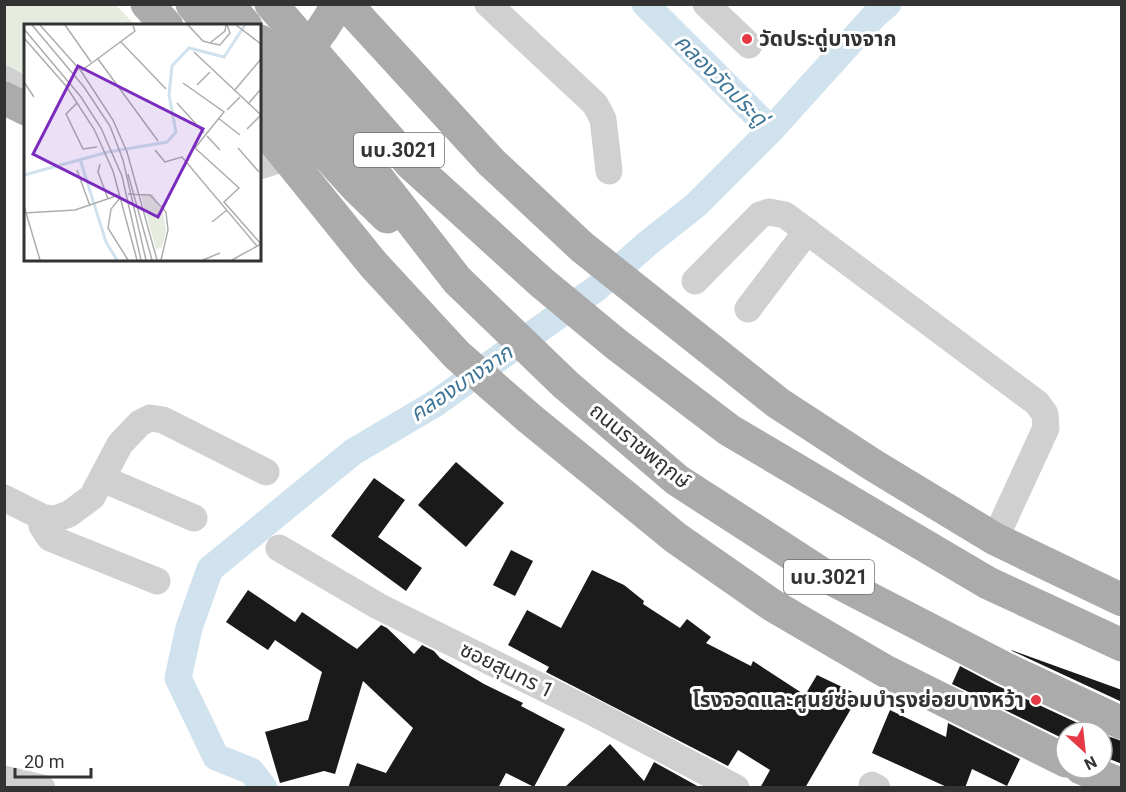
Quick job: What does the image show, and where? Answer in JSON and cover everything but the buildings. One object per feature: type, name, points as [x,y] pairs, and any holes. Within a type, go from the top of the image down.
[{"type":"main road","points":[[147,4],[165,24]]},
{"type":"main road","points":[[171,4],[186,24]]},
{"type":"main road","points":[[192,4],[208,24]]},
{"type":"main road","points":[[228,4],[244,24]]},
{"type":"main road","name":"นบ.3021","points":[[270,4],[410,163],[541,282],[616,344],[729,430],[988,583],[1122,645]]},
{"type":"main road","points":[[261,89],[296,62],[330,19],[352,7]]},
{"type":"main road","name":"นบ.3021","points":[[352,7],[492,163],[582,247],[778,403],[873,465],[994,538],[1122,600]]},
{"type":"main road","name":"ถนนราชพฤกษ์","points":[[261,42],[356,150],[457,280],[566,385],[677,480],[825,574],[1004,668],[1122,723]]},
{"type":"main road","points":[[261,82],[357,188],[457,280]]},
{"type":"main road","points":[[4,98],[24,108]]},
{"type":"main road","name":"นบ.3021","points":[[267,141],[373,264],[457,355],[529,418],[676,538],[772,604],[885,671],[1054,759]]},
{"type":"main road","name":"นบ.3021","points":[[1106,780],[1122,785]]},
{"type":"street","points":[[488,4],[596,104],[603,119],[609,171]]},
{"type":"street","points":[[706,4],[749,45]]},
{"type":"street","points":[[4,79],[24,90]]},
{"type":"street","points":[[696,280],[760,215],[769,212],[785,216],[1037,404],[1044,414],[1046,428],[994,538]]},
{"type":"street","points":[[748,309],[807,231]]},
{"type":"street","points":[[4,498],[44,518],[55,519],[69,514],[92,497],[120,444],[140,423],[150,418],[163,420],[266,472]]},
{"type":"street","points":[[103,479],[194,518]]},
{"type":"street","points":[[44,518],[42,526],[50,538],[158,581]]},
{"type":"street","name":"ซอยสุนทร 1","points":[[279,548],[378,606],[596,714],[736,788]]},
{"type":"shaded area","points":[[4,5],[116,5],[134,24],[24,24],[24,84],[5,71]]},
{"type":"waterway","name":"คลองวัดประดู่","points":[[645,4],[771,130]]},
{"type":"waterway","name":"คลองบางจาก","points":[[264,788],[251,771],[216,757],[178,678],[189,628],[210,569],[353,452],[436,403],[597,288],[696,205],[771,130],[875,15],[888,4]]},
{"type":"place","name":"วัดประดู่บางจาก","points":[[747,39]]},
{"type":"place","name":"โรงจอดและศูนย์ซ่อมบำรุงย่อยบางหว้า","points":[[1036,700]]}]
